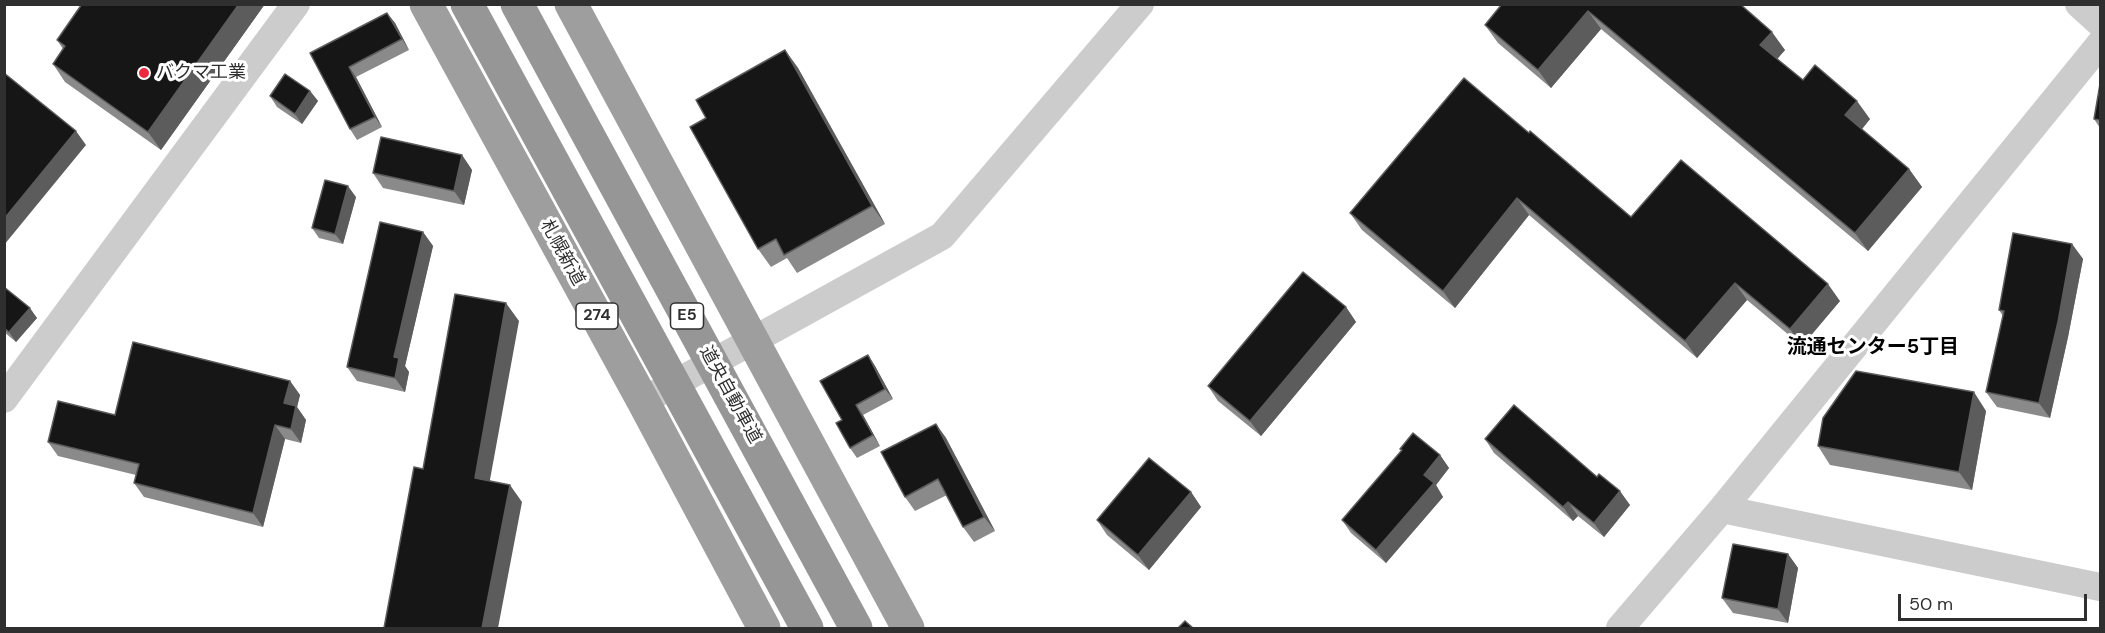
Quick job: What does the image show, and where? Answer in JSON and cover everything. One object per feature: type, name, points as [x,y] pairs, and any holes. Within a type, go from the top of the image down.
[{"type":"highway","name":"札幌新道","points":[[426,4],[644,401],[760,623]]},
{"type":"highway","name":"E5","points":[[467,4],[807,628]]},
{"type":"highway","name":"道央自動車道","points":[[517,4],[856,628]]},
{"type":"highway","points":[[571,4],[908,628]]},
{"type":"street","points":[[4,399],[296,4]]},
{"type":"street","points":[[644,401],[942,236],[1140,4]]},
{"type":"street","points":[[2079,4],[2100,23]]},
{"type":"street","points":[[1620,628],[1722,509],[2100,44]]},
{"type":"street","points":[[1722,509],[2100,587]]},
{"type":"building","name":"バクマ工業","points":[[82,4],[239,4],[148,132],[53,64],[65,46],[57,40]]},
{"type":"building","points":[[1502,4],[1740,4],[1772,32],[1760,45],[1803,80],[1815,65],[1857,101],[1845,115],[1909,169],[1855,233],[1588,11],[1538,70],[1485,25]]},
{"type":"building","points":[[387,13],[402,39],[349,67],[375,117],[350,129],[310,53]]},
{"type":"building","points":[[785,50],[872,206],[784,255],[776,239],[758,249],[690,127],[706,118],[696,100]]},
{"type":"building","points":[[4,73],[76,131],[4,219]]},
{"type":"building","points":[[285,74],[310,91],[295,114],[270,96]]},
{"type":"building","points":[[1464,78],[1631,217],[1681,160],[1828,284],[1790,329],[1735,283],[1685,341],[1517,198],[1443,291],[1350,213]]},
{"type":"building","points":[[2100,84],[2100,120],[2094,119]]},
{"type":"building","points":[[381,137],[462,155],[454,191],[373,173]]},
{"type":"building","points":[[325,180],[348,186],[335,234],[312,228]]},
{"type":"building","points":[[380,222],[423,232],[394,357],[399,358],[395,378],[347,367]]},
{"type":"building","points":[[2013,233],[2072,244],[2058,322],[2039,403],[1986,392],[2004,311],[1999,310]]},
{"type":"building","points":[[1303,272],[1346,307],[1250,421],[1208,386]]},
{"type":"building","points":[[4,287],[30,308],[9,332],[4,328]]},
{"type":"building","points":[[455,294],[506,303],[475,478],[510,485],[482,628],[384,628],[414,467],[423,469]]},
{"type":"building","points":[[133,342],[290,381],[284,403],[296,406],[291,429],[275,425],[253,513],[134,483],[139,464],[48,442],[58,401],[115,415]]},
{"type":"building","points":[[868,355],[885,389],[856,405],[873,435],[850,448],[836,423],[842,420],[820,381]]},
{"type":"building","points":[[1856,371],[1974,392],[1959,472],[1818,446],[1823,418]]},
{"type":"building","points":[[1514,405],[1597,477],[1599,474],[1620,491],[1594,523],[1568,502],[1563,507],[1485,439]]},
{"type":"building","points":[[936,424],[984,517],[963,527],[938,479],[905,497],[881,452]]},
{"type":"building","points":[[1413,433],[1440,455],[1424,475],[1434,483],[1376,550],[1342,520],[1402,450],[1400,449]]},
{"type":"building","points":[[1149,458],[1191,492],[1138,555],[1097,520]]},
{"type":"building","points":[[1733,544],[1788,554],[1778,609],[1722,598]]},
{"type":"building","points":[[1185,621],[1193,628],[1178,628]]},
{"type":"place","name":"バクマ工業","points":[[144,73]]},
{"type":"district","name":"流通センター5丁目","points":[[1873,348]]}]
